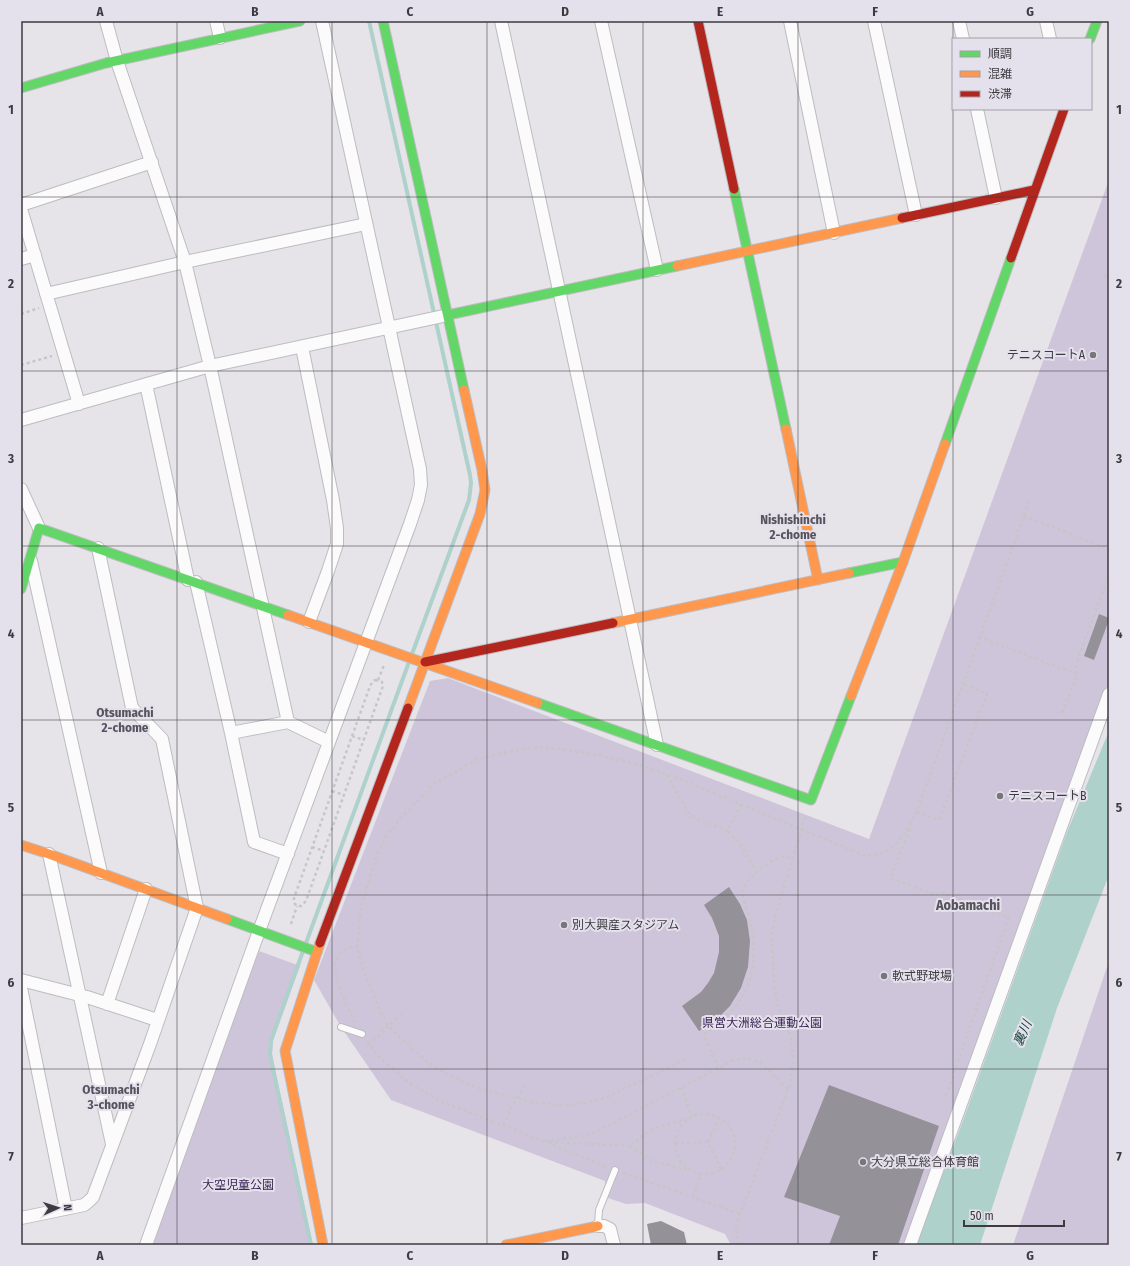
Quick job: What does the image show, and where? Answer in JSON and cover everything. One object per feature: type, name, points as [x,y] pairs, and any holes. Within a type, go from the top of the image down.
[{"type":"street","points":[[106,21],[117,61],[185,262],[264,606],[288,722]]},
{"type":"street","points":[[216,21],[220,38]]},
{"type":"street","points":[[21,88],[117,61],[300,21]]},
{"type":"street","points":[[146,1245],[410,524],[421,486],[420,469],[322,21]]},
{"type":"street","points":[[323,1245],[285,1051],[317,952],[421,661],[480,514],[485,490],[482,470],[444,316],[383,21]]},
{"type":"street","points":[[501,21],[657,745]]},
{"type":"street","points":[[601,21],[657,270]]},
{"type":"street","points":[[698,21],[818,580]]},
{"type":"street","points":[[790,21],[834,232]]},
{"type":"street","points":[[874,21],[916,215]]},
{"type":"street","points":[[959,21],[963,38]]},
{"type":"street","points":[[1046,21],[1050,38]]},
{"type":"street","points":[[1090,38],[1097,21]]},
{"type":"street","points":[[977,110],[996,198]]},
{"type":"street","points":[[39,528],[405,655],[811,800],[903,562],[1064,110]]},
{"type":"street","points":[[21,205],[152,162]]},
{"type":"street","points":[[21,420],[210,366],[1034,190]]},
{"type":"street","points":[[21,209],[79,404]]},
{"type":"street","points":[[48,299],[185,262],[366,224]]},
{"type":"street","points":[[21,259],[35,255]]},
{"type":"street","points":[[302,347],[333,500],[337,528],[337,544],[309,622]]},
{"type":"street","points":[[146,384],[192,581],[230,733],[254,842],[288,854]]},
{"type":"street","points":[[21,489],[39,528],[21,589]]},
{"type":"street","points":[[21,1218],[84,1205],[93,1197],[150,1044],[157,1020],[197,908],[162,739],[132,708],[98,548]]},
{"type":"street","points":[[30,557],[101,873]]},
{"type":"street","points":[[421,661],[903,562]]},
{"type":"street","points":[[910,1245],[1109,694]]},
{"type":"street","points":[[230,733],[288,722],[329,742]]},
{"type":"street","points":[[21,846],[49,854],[317,952]]},
{"type":"street","points":[[49,854],[112,1144]]},
{"type":"street","points":[[107,1004],[146,889]]},
{"type":"street","points":[[21,980],[81,996],[157,1020]]},
{"type":"street","points":[[21,988],[66,1209]]},
{"type":"street","points":[[506,1245],[598,1226],[604,1226],[610,1229],[614,1245]]},
{"type":"lane","points":[[341,1027],[362,1034]]},
{"type":"lane","points":[[598,1226],[599,1210],[615,1170]]},
{"type":"path","points":[[1105,278],[1109,268]]},
{"type":"path","points":[[21,314],[48,299]]},
{"type":"path","points":[[21,365],[64,352]]},
{"type":"path","points":[[1024,516],[1109,549]]},
{"type":"path","points":[[1062,713],[1077,674],[1076,665],[1109,576]]},
{"type":"path","points":[[979,637],[1077,674]]},
{"type":"path","points":[[297,906],[294,903],[294,898],[332,791],[371,683],[378,680],[384,665]]},
{"type":"path","points":[[297,906],[301,906],[305,903],[364,740],[383,686],[382,682],[378,680]]},
{"type":"path","points":[[945,1098],[1009,917],[943,893],[936,895],[890,878],[917,811],[939,820],[987,694],[963,684]]},
{"type":"path","points":[[352,736],[364,740]]},
{"type":"path","points":[[667,775],[688,812],[698,820],[728,831],[738,841],[756,871]]},
{"type":"path","points":[[332,791],[344,795]]},
{"type":"path","points":[[739,1245],[735,1230],[740,1214],[791,1082],[793,1056],[791,1037],[778,1005],[774,986],[772,935],[776,913],[811,800]]},
{"type":"path","points":[[728,831],[740,804]]},
{"type":"path","points":[[312,847],[324,851]]},
{"type":"path","points":[[718,1068],[704,1035],[735,1008],[748,987],[753,968],[754,943],[750,916],[742,893],[744,886],[756,871],[781,857],[794,858]]},
{"type":"path","points":[[290,924],[297,906]]},
{"type":"path","points":[[685,1059],[605,1098],[587,1103],[565,1105],[530,1102],[516,1099],[475,1087],[439,1070],[419,1055],[388,1026],[372,994],[357,946],[345,949],[339,955],[335,966],[336,978],[362,1034],[382,1060],[409,1083],[442,1102],[615,1170],[740,1214]]},
{"type":"path","points":[[369,1045],[401,1014]]},
{"type":"path","points":[[546,1142],[584,1136],[602,1129],[732,1061],[746,1058],[761,1063],[788,1089]]},
{"type":"path","points":[[503,1125],[526,1082]]},
{"type":"path","points":[[682,1087],[691,1117]]},
{"type":"path","points":[[546,1142],[629,1146],[654,1162],[701,1174],[715,1172],[730,1161],[734,1152],[735,1142],[733,1133],[728,1124],[720,1118],[710,1114],[700,1114],[655,1128],[629,1146]]},
{"type":"path","points":[[690,1170],[681,1162],[676,1154],[675,1143],[677,1134],[682,1125],[691,1117]]},
{"type":"path","points":[[708,1142],[720,1118]]},
{"type":"path","points":[[675,1143],[708,1142]]},
{"type":"path","points":[[708,1142],[721,1169]]},
{"type":"path","points":[[693,1197],[701,1174]]},
{"type":"green space","name":"県営大洲総合運動公園","points":[[1109,180],[1109,688],[907,1245],[731,1245],[725,1234],[645,1203],[626,1204],[608,1198],[605,1181],[391,1100],[341,1027],[314,980],[430,681],[448,678],[869,839]]},
{"type":"green space","name":"大空児童公園","points":[[259,951],[300,966],[273,1041],[272,1054],[313,1245],[151,1245]]},
{"type":"green space","points":[[1109,961],[1109,1245],[1013,1245]]},
{"type":"water","name":"裏川","points":[[1109,731],[1109,875],[1057,1008],[980,1245],[916,1245],[960,1129],[1067,832]]},
{"type":"building","points":[[1099,614],[1109,618],[1109,620],[1094,660],[1084,656]]},
{"type":"building","points":[[729,887],[740,904],[747,920],[750,941],[748,967],[741,988],[730,1006],[717,1019],[699,1031],[682,1006],[701,992],[714,973],[719,952],[719,936],[712,918],[704,905]]},
{"type":"building","name":"大分県立総合体育館","points":[[829,1085],[939,1126],[898,1245],[829,1245],[840,1216],[784,1197]]},
{"type":"building","points":[[661,1221],[684,1232],[687,1245],[651,1245],[647,1224]]},
{"type":"waterway","points":[[369,21],[471,483],[469,500],[412,654]]},
{"type":"waterway","points":[[306,943],[409,662]]},
{"type":"waterway","points":[[303,951],[271,1040],[270,1054],[311,1245]]},
{"type":"traffic: fast","points":[[21,88],[106,63],[300,21]]},
{"type":"traffic: fast","points":[[383,21],[464,390]]},
{"type":"traffic: fast","points":[[1090,38],[1097,21]]},
{"type":"traffic: fast","points":[[734,189],[786,429]]},
{"type":"traffic: fast","points":[[945,444],[1011,258]]},
{"type":"traffic: fast","points":[[448,315],[677,266]]},
{"type":"traffic: fast","points":[[21,589],[39,528],[288,615]]},
{"type":"traffic: fast","points":[[849,573],[903,562]]},
{"type":"traffic: fast","points":[[538,703],[811,800],[851,696]]},
{"type":"traffic: fast","points":[[227,919],[317,952]]},
{"type":"traffic: slow","points":[[677,266],[902,218]]},
{"type":"traffic: slow","points":[[408,708],[480,514],[485,490],[464,390]]},
{"type":"traffic: slow","points":[[786,429],[818,580]]},
{"type":"traffic: slow","points":[[851,696],[903,562],[945,444]]},
{"type":"traffic: slow","points":[[613,623],[849,573]]},
{"type":"traffic: slow","points":[[288,615],[538,703]]},
{"type":"traffic: slow","points":[[21,845],[227,919]]},
{"type":"traffic: slow","points":[[320,943],[285,1051],[323,1245]]},
{"type":"traffic: slow","points":[[506,1245],[598,1226]]},
{"type":"traffic: jam","points":[[698,21],[734,189]]},
{"type":"traffic: jam","points":[[1011,258],[1064,110]]},
{"type":"traffic: jam","points":[[902,218],[1034,190]]},
{"type":"traffic: jam","points":[[425,662],[613,623]]},
{"type":"traffic: jam","points":[[320,943],[408,708]]},
{"type":"place","name":"テニスコートA","points":[[1093,355]]},
{"type":"place","name":"テニスコートB","points":[[1000,796]]},
{"type":"place","name":"別大興産スタジアム","points":[[564,925]]},
{"type":"place","name":"軟式野球場","points":[[884,976]]},
{"type":"place","name":"大分県立総合体育館","points":[[863,1162]]},
{"type":"district","name":"Nishishinchi 2-chome","points":[[793,526]]},
{"type":"district","name":"Otsumachi 2-chome","points":[[125,720]]},
{"type":"district","name":"Aobamachi","points":[[968,905]]},
{"type":"district","name":"Otsumachi 3-chome","points":[[111,1096]]}]
